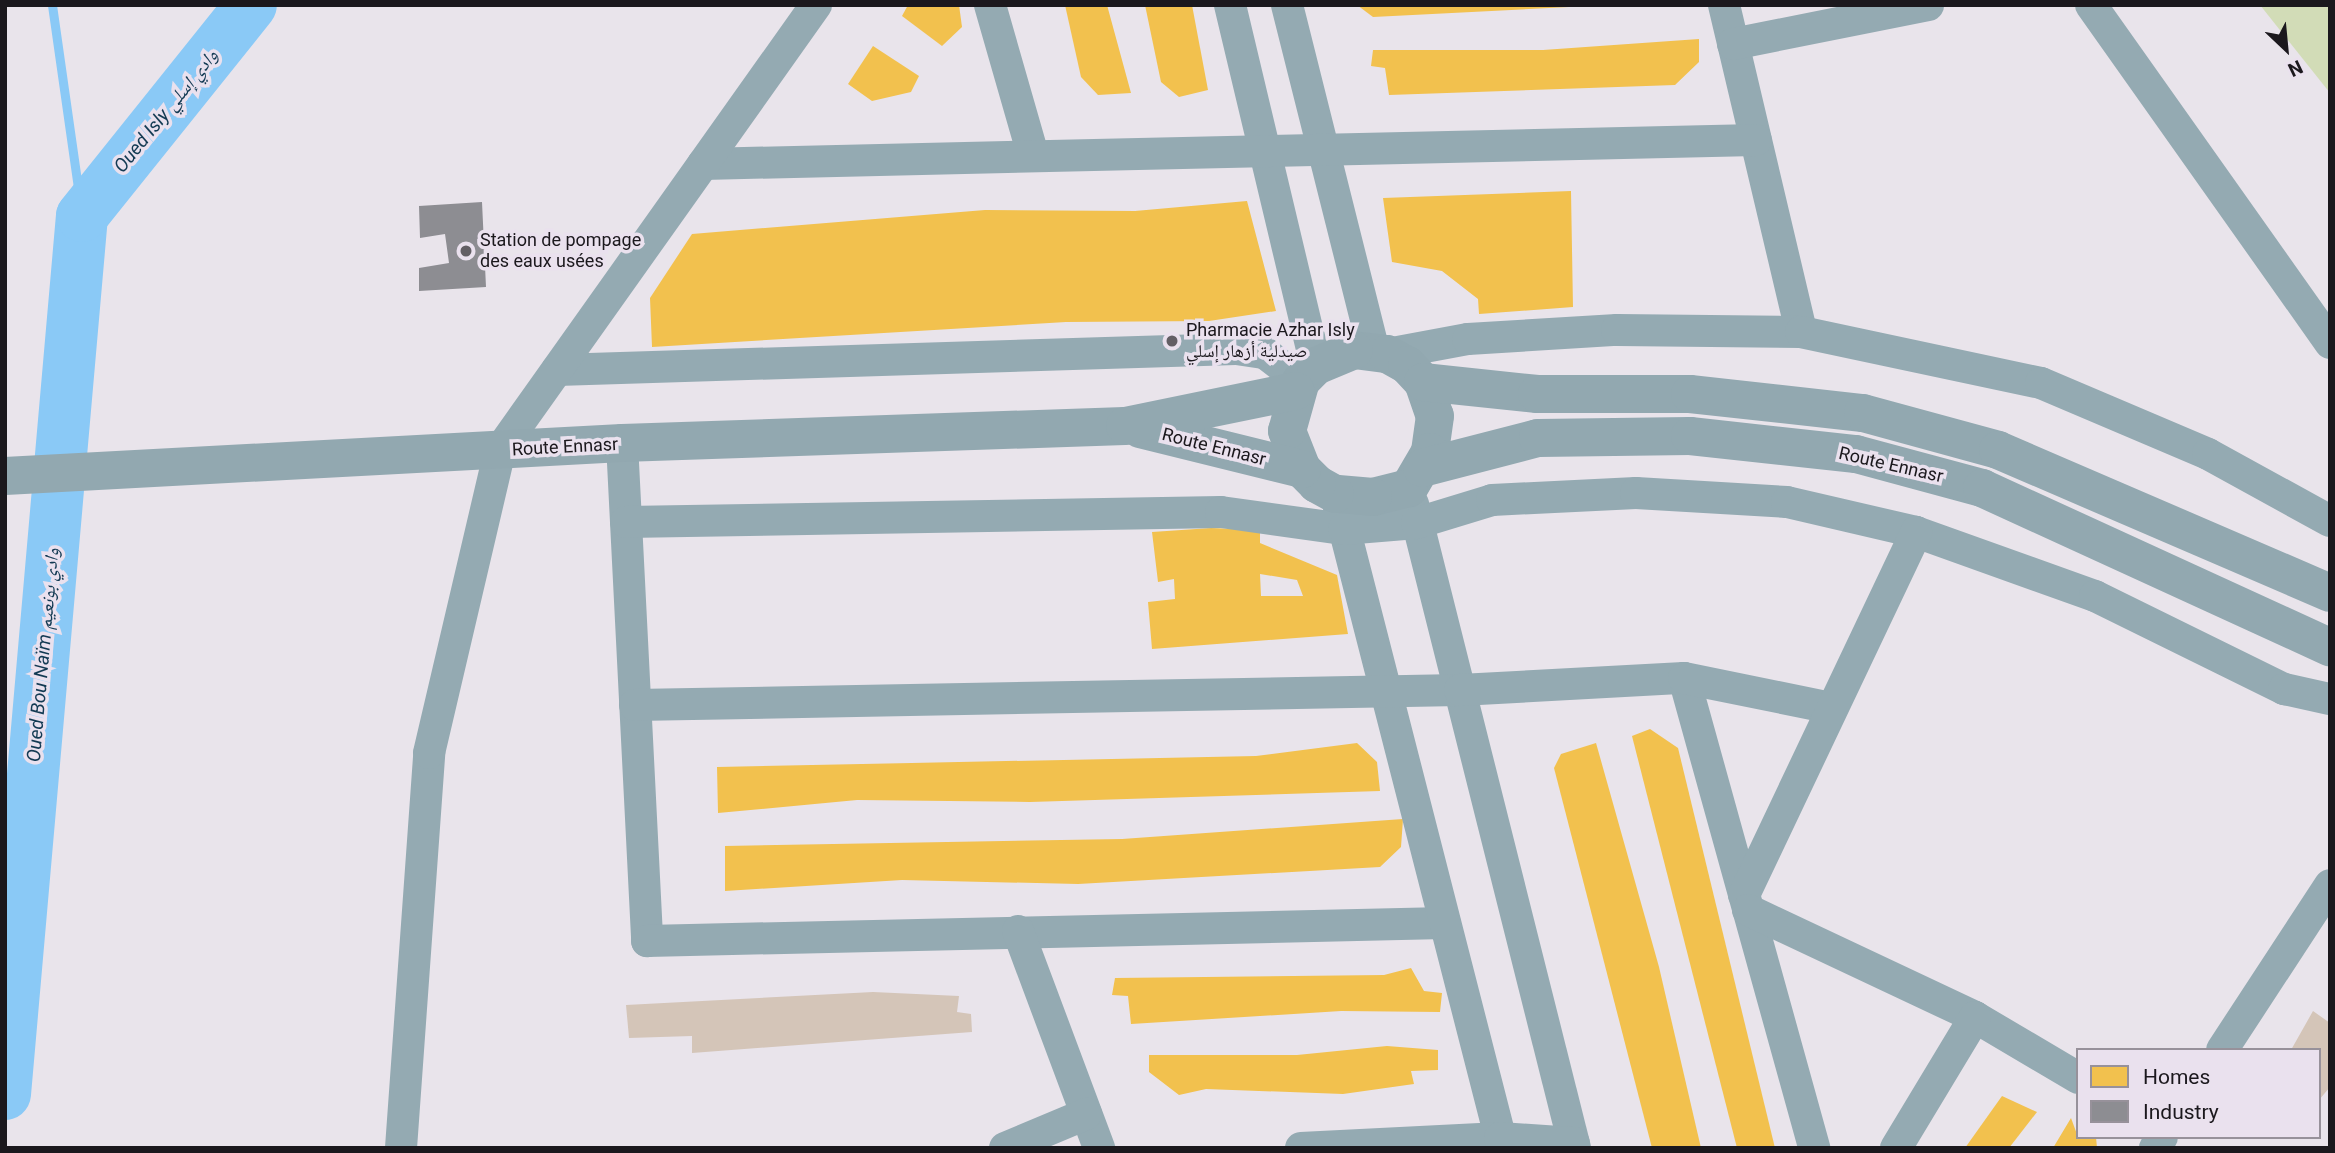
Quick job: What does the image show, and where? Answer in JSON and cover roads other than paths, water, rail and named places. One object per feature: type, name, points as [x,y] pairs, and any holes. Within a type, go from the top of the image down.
[{"type":"main road","points":[[1423,382],[1435,425],[1416,493],[1373,497],[1339,511],[1302,469],[1287,431],[1304,379],[1334,355],[1381,353],[1423,382],[1536,394],[1690,394],[1863,413],[1998,450],[2330,593]]},
{"type":"main road","name":"Route Ennasr","points":[[5,476],[622,443],[1125,426],[1304,379]]},
{"type":"main road","name":"Route Ennasr","points":[[1125,426],[1302,469]]},
{"type":"main road","name":"Route Ennasr","points":[[1416,493],[1538,438],[1690,436],[1856,454],[1982,488],[2330,647]]},
{"type":"street","points":[[401,1148],[429,752],[500,450],[816,5]]},
{"type":"street","points":[[990,5],[1033,155]]},
{"type":"street","points":[[1230,5],[1266,149],[1304,379]]},
{"type":"street","points":[[1287,5],[1381,353],[1468,339],[1617,330],[1801,332],[2041,383],[2208,454],[2330,521]]},
{"type":"street","points":[[1724,5],[1801,332]]},
{"type":"street","points":[[1733,44],[1928,5]]},
{"type":"street","points":[[2091,5],[2330,343]]},
{"type":"street","points":[[703,164],[1323,146],[1756,140]]},
{"type":"street","points":[[557,370],[1236,349],[1265,354],[1304,379]]},
{"type":"street","points":[[622,443],[647,941],[1445,923]]},
{"type":"street","points":[[1301,1148],[1501,1143],[1574,1146],[1460,690],[1416,493],[1492,500],[1636,494],[1787,502],[1916,532],[2095,596],[2284,689],[2330,699]]},
{"type":"street","points":[[626,522],[1339,511],[1501,1143]]},
{"type":"street","points":[[1746,903],[1832,708],[1916,532]]},
{"type":"street","points":[[635,705],[1460,690],[1684,678],[1832,708]]},
{"type":"street","points":[[1684,678],[1814,1148]]},
{"type":"street","points":[[2224,1048],[2318,935],[2330,885]]},
{"type":"street","points":[[1746,903],[1975,1017],[2076,1077]]},
{"type":"street","points":[[1018,931],[1099,1148]]},
{"type":"street","points":[[1896,1148],[1975,1017]]},
{"type":"street","points":[[1005,1148],[1086,1114]]},
{"type":"waterway","points":[[52,5],[82,216]]},
{"type":"waterway","name":"Oued Bou Naïm وادي بونعيم","points":[[5,1094],[82,216],[251,5]]},
{"type":"place","name":"Station de pompage des eaux usées","points":[[466,251]]},
{"type":"place","name":"Pharmacie Azhar Isly صيدلية أزهار إسلي","points":[[1172,341]]},
{"type":"water label","name":"Oued Isly وادي إسلي","points":[[166,111]]}]
